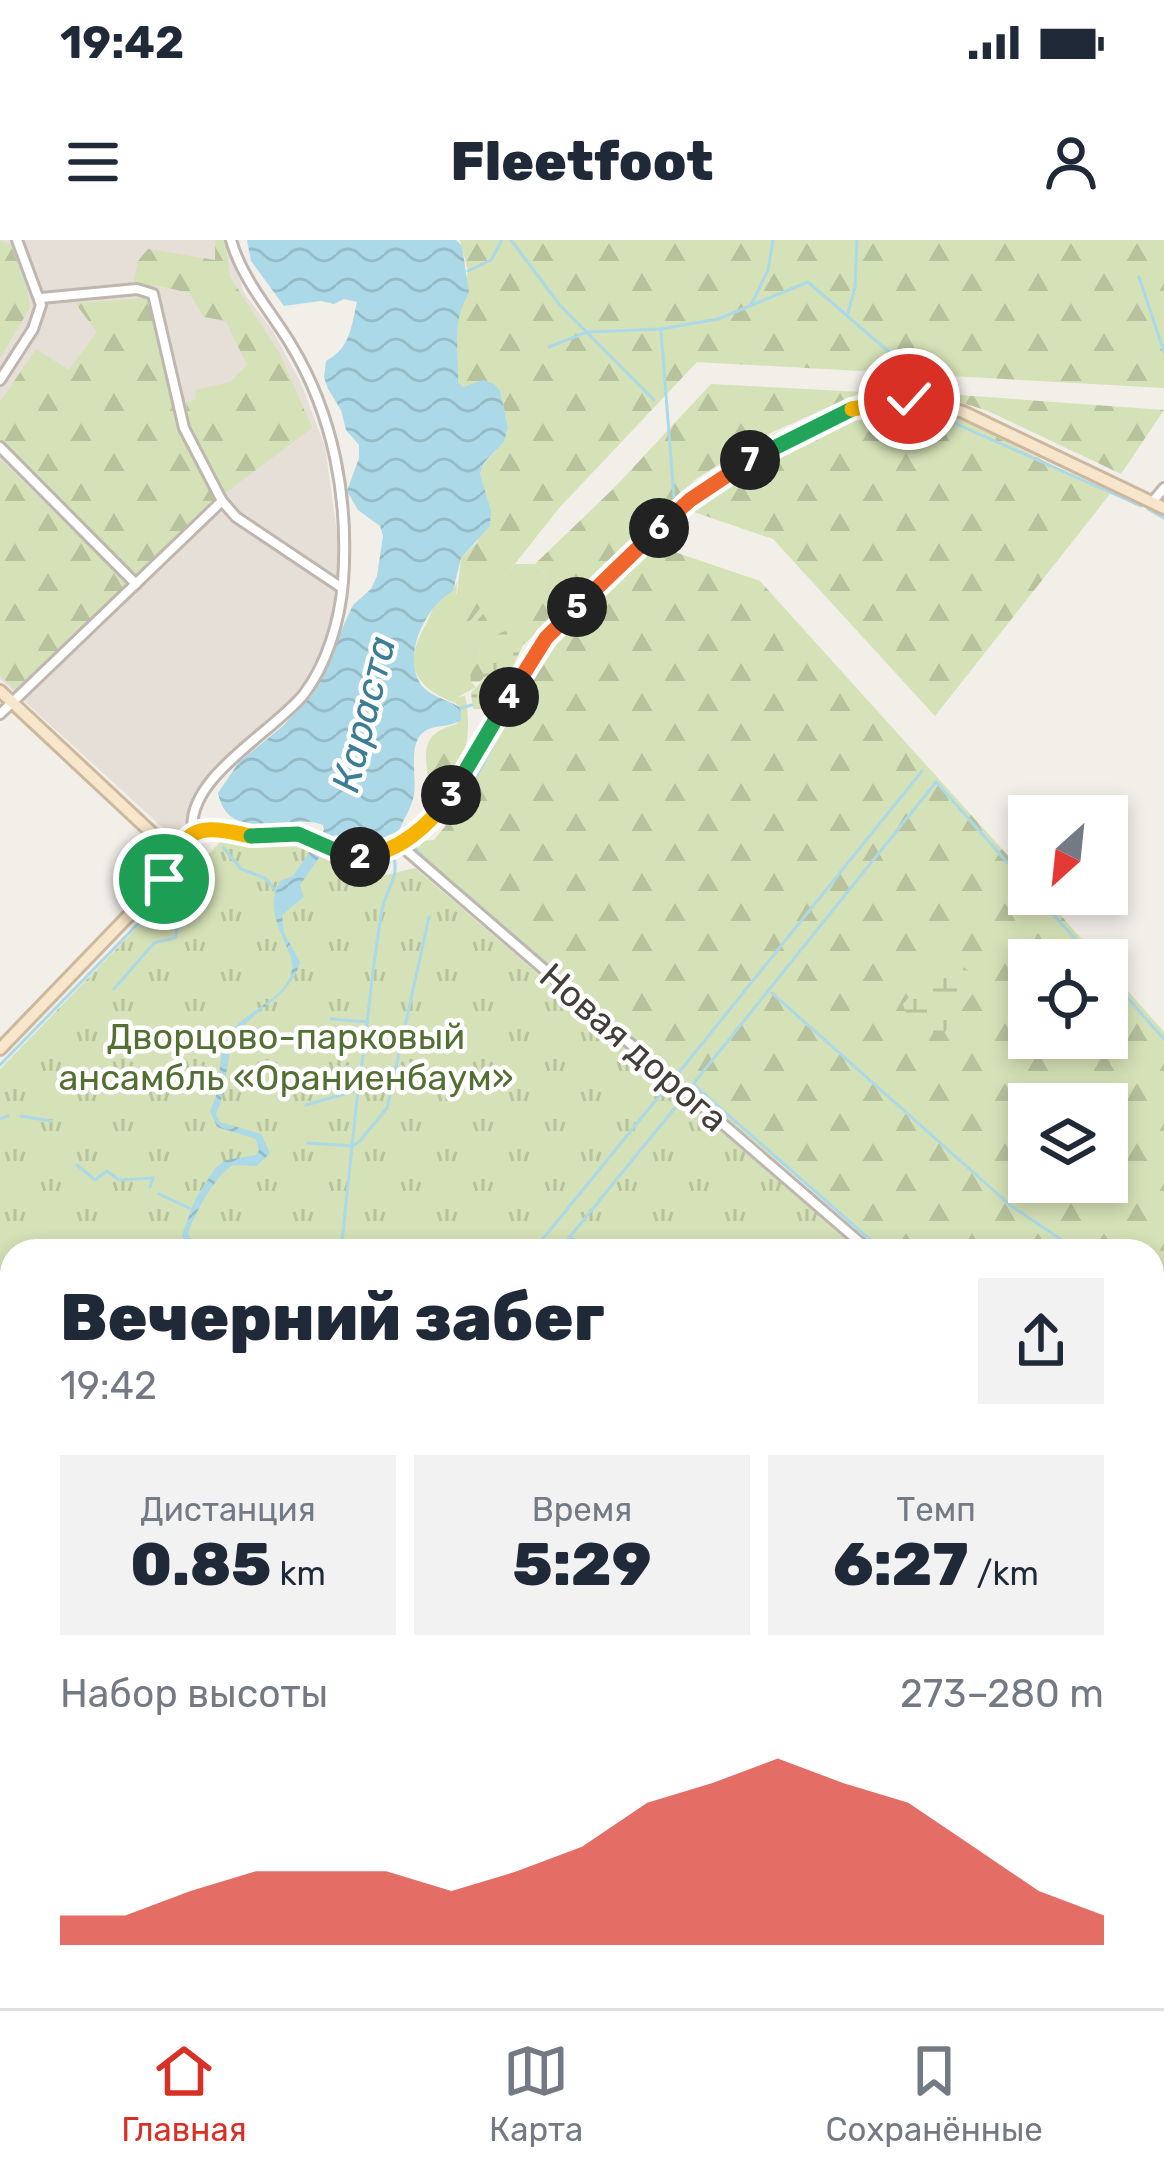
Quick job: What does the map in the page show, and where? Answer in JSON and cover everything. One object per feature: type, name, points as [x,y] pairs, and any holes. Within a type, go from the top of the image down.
[{"type":"main road","points":[[0,1049],[164,879],[193,833],[298,834],[346,855],[364,857],[399,844],[444,806],[534,655],[564,618],[690,500],[737,467],[829,418],[885,400],[932,402],[1159,504]]},
{"type":"main road","points":[[0,691],[169,849],[179,852]]},
{"type":"street","points":[[0,380],[33,329],[41,298],[17,240]]},
{"type":"street","points":[[193,833],[191,825],[208,786],[307,690],[328,647],[342,588],[342,514],[331,433],[301,362],[244,274],[231,240]]},
{"type":"street","points":[[41,298],[137,290],[153,294],[184,428],[222,501],[236,517],[342,588]]},
{"type":"street","points":[[0,447],[136,584]]},
{"type":"street","points":[[1159,504],[1164,488]]},
{"type":"street","points":[[0,714],[222,501]]},
{"type":"street","name":"Новая дорога","points":[[399,844],[856,1239]]},
{"type":"shaded area","points":[[0,240],[226,240],[244,293],[272,330],[300,381],[325,447],[339,547],[333,622],[307,683],[222,766],[193,808],[185,829],[172,836],[0,679]]},
{"type":"green space","points":[[0,240],[11,245],[30,308],[0,358]]},
{"type":"green space","points":[[215,240],[225,240],[230,277],[280,354],[312,428],[225,493],[189,425],[186,402],[196,399],[195,390],[230,382],[247,365],[226,321],[204,317],[189,293],[133,286],[138,261],[148,249],[215,260]]},
{"type":"green space","points":[[460,240],[1164,240],[1164,388],[697,362],[559,508],[455,640],[448,639],[444,618],[457,593],[461,558],[477,542],[491,510],[480,474],[504,442],[508,427],[500,391],[463,387],[458,382],[455,334],[468,271]]},
{"type":"green space","points":[[150,298],[178,430],[217,501],[139,577],[0,440],[0,402],[36,349],[69,370],[97,332],[75,303]]},
{"type":"green space","points":[[711,384],[862,392],[764,436],[696,479],[511,657],[494,665],[480,682],[471,682],[470,672],[479,662],[478,645],[469,641],[476,622],[496,607],[524,610],[548,577],[535,564]]},
{"type":"green space","points":[[931,393],[1164,410],[1121,474],[988,411]]},
{"type":"green space","points":[[909,406],[955,416],[1110,494],[935,716],[773,539],[694,512],[795,444],[851,420]]},
{"type":"green space","points":[[0,459],[129,586],[15,690],[0,675]]},
{"type":"green space","points":[[657,546],[760,581],[1008,856],[1008,915],[1060,915],[1082,939],[1008,939],[1008,1059],[1128,1059],[1128,991],[1164,1032],[1164,1239],[869,1239],[414,853],[424,841],[434,840],[456,813],[553,643]]},
{"type":"green space","points":[[515,564],[535,564],[548,577],[524,611],[469,641],[478,645],[479,662],[471,682],[476,687],[455,703],[442,697],[423,683],[414,665],[417,642],[433,608],[457,582],[454,639]]},
{"type":"green space","points":[[514,626],[526,639],[508,676],[493,686],[494,709],[473,709],[471,693],[483,680],[489,639]]},
{"type":"green space","points":[[465,696],[468,732],[460,765],[422,823],[429,742],[457,724],[461,708],[455,703]]},
{"type":"green space","name":"Дворцово-парковый ансамбль «Ораниенбаум»","points":[[224,838],[308,842],[366,880],[415,868],[846,1239],[0,1239],[0,1069]]},
{"type":"green space","points":[[941,961],[963,967],[979,985],[945,1032],[919,1034],[903,1004]]},
{"type":"water","name":"Караста","points":[[247,240],[456,240],[462,246],[469,293],[458,325],[458,382],[463,387],[483,380],[494,384],[508,427],[504,442],[480,474],[491,510],[490,526],[461,558],[453,591],[426,618],[416,644],[415,671],[420,683],[461,708],[461,720],[419,736],[414,751],[414,795],[399,831],[372,842],[335,835],[300,885],[304,897],[282,915],[284,933],[300,962],[282,993],[234,1039],[216,1114],[220,1122],[261,1134],[270,1153],[257,1166],[232,1165],[201,1205],[188,1233],[191,1239],[184,1239],[195,1200],[215,1168],[259,1150],[256,1139],[217,1127],[210,1111],[227,1038],[289,980],[292,962],[276,919],[275,894],[280,881],[293,876],[324,830],[323,825],[309,822],[262,824],[234,819],[218,793],[239,762],[311,696],[353,605],[371,589],[377,576],[383,536],[380,526],[358,510],[347,491],[359,445],[346,430],[324,377],[326,361],[349,336],[357,302],[344,299],[334,304],[284,306],[251,261]]},
{"type":"waterway","points":[[468,271],[491,260],[502,240]]},
{"type":"waterway","points":[[511,240],[559,304],[654,400]]},
{"type":"waterway","points":[[751,305],[768,270],[773,240]]},
{"type":"waterway","points":[[848,313],[855,287],[857,240]]},
{"type":"waterway","points":[[1139,277],[1164,352]]},
{"type":"waterway","points":[[549,347],[587,332],[661,329],[718,319],[808,282],[903,364]]},
{"type":"waterway","points":[[661,331],[674,497]]},
{"type":"waterway","points":[[733,478],[857,416],[891,408],[934,414],[1141,506]]},
{"type":"waterway","points":[[1148,509],[1164,518]]},
{"type":"waterway","points":[[449,880],[415,845],[457,805],[557,636],[683,517]]},
{"type":"waterway","points":[[461,708],[472,705]]},
{"type":"waterway","points":[[487,724],[494,709]]},
{"type":"waterway","points":[[454,884],[676,1076],[922,771]]},
{"type":"waterway","points":[[690,1088],[936,782],[1008,863]]},
{"type":"waterway","points":[[223,847],[241,869],[265,878],[275,890]]},
{"type":"waterway","points":[[358,1090],[378,933],[398,855]]},
{"type":"waterway","points":[[378,866],[392,859]]},
{"type":"waterway","points":[[0,1065],[177,884],[183,903],[175,938],[154,943],[114,989]]},
{"type":"waterway","points":[[1054,915],[1075,939]]},
{"type":"waterway","points":[[342,1239],[352,1146],[387,1108],[429,917]]},
{"type":"waterway","points":[[772,993],[1010,1205],[1060,1239]]},
{"type":"waterway","points":[[1128,999],[1164,1039]]},
{"type":"waterway","points":[[331,1019],[368,1022]]},
{"type":"waterway","points":[[695,1086],[869,1239]]},
{"type":"waterway","points":[[543,1239],[665,1089]]},
{"type":"waterway","points":[[306,1105],[358,1090],[352,1146],[308,1143]]},
{"type":"waterway","points":[[568,1239],[683,1098]]},
{"type":"waterway","points":[[0,1119],[8,1116]]},
{"type":"waterway","points":[[21,1116],[51,1121]]},
{"type":"waterway","points":[[77,1165],[95,1180],[107,1171],[119,1180],[153,1178],[150,1187]]},
{"type":"waterway","points":[[159,1194],[191,1209]]},
{"type":"route","points":[[164,879],[186,838],[206,830],[256,836],[298,834],[356,857],[399,844],[444,806],[546,638],[690,500],[737,467],[829,418],[861,405],[909,399]]}]
